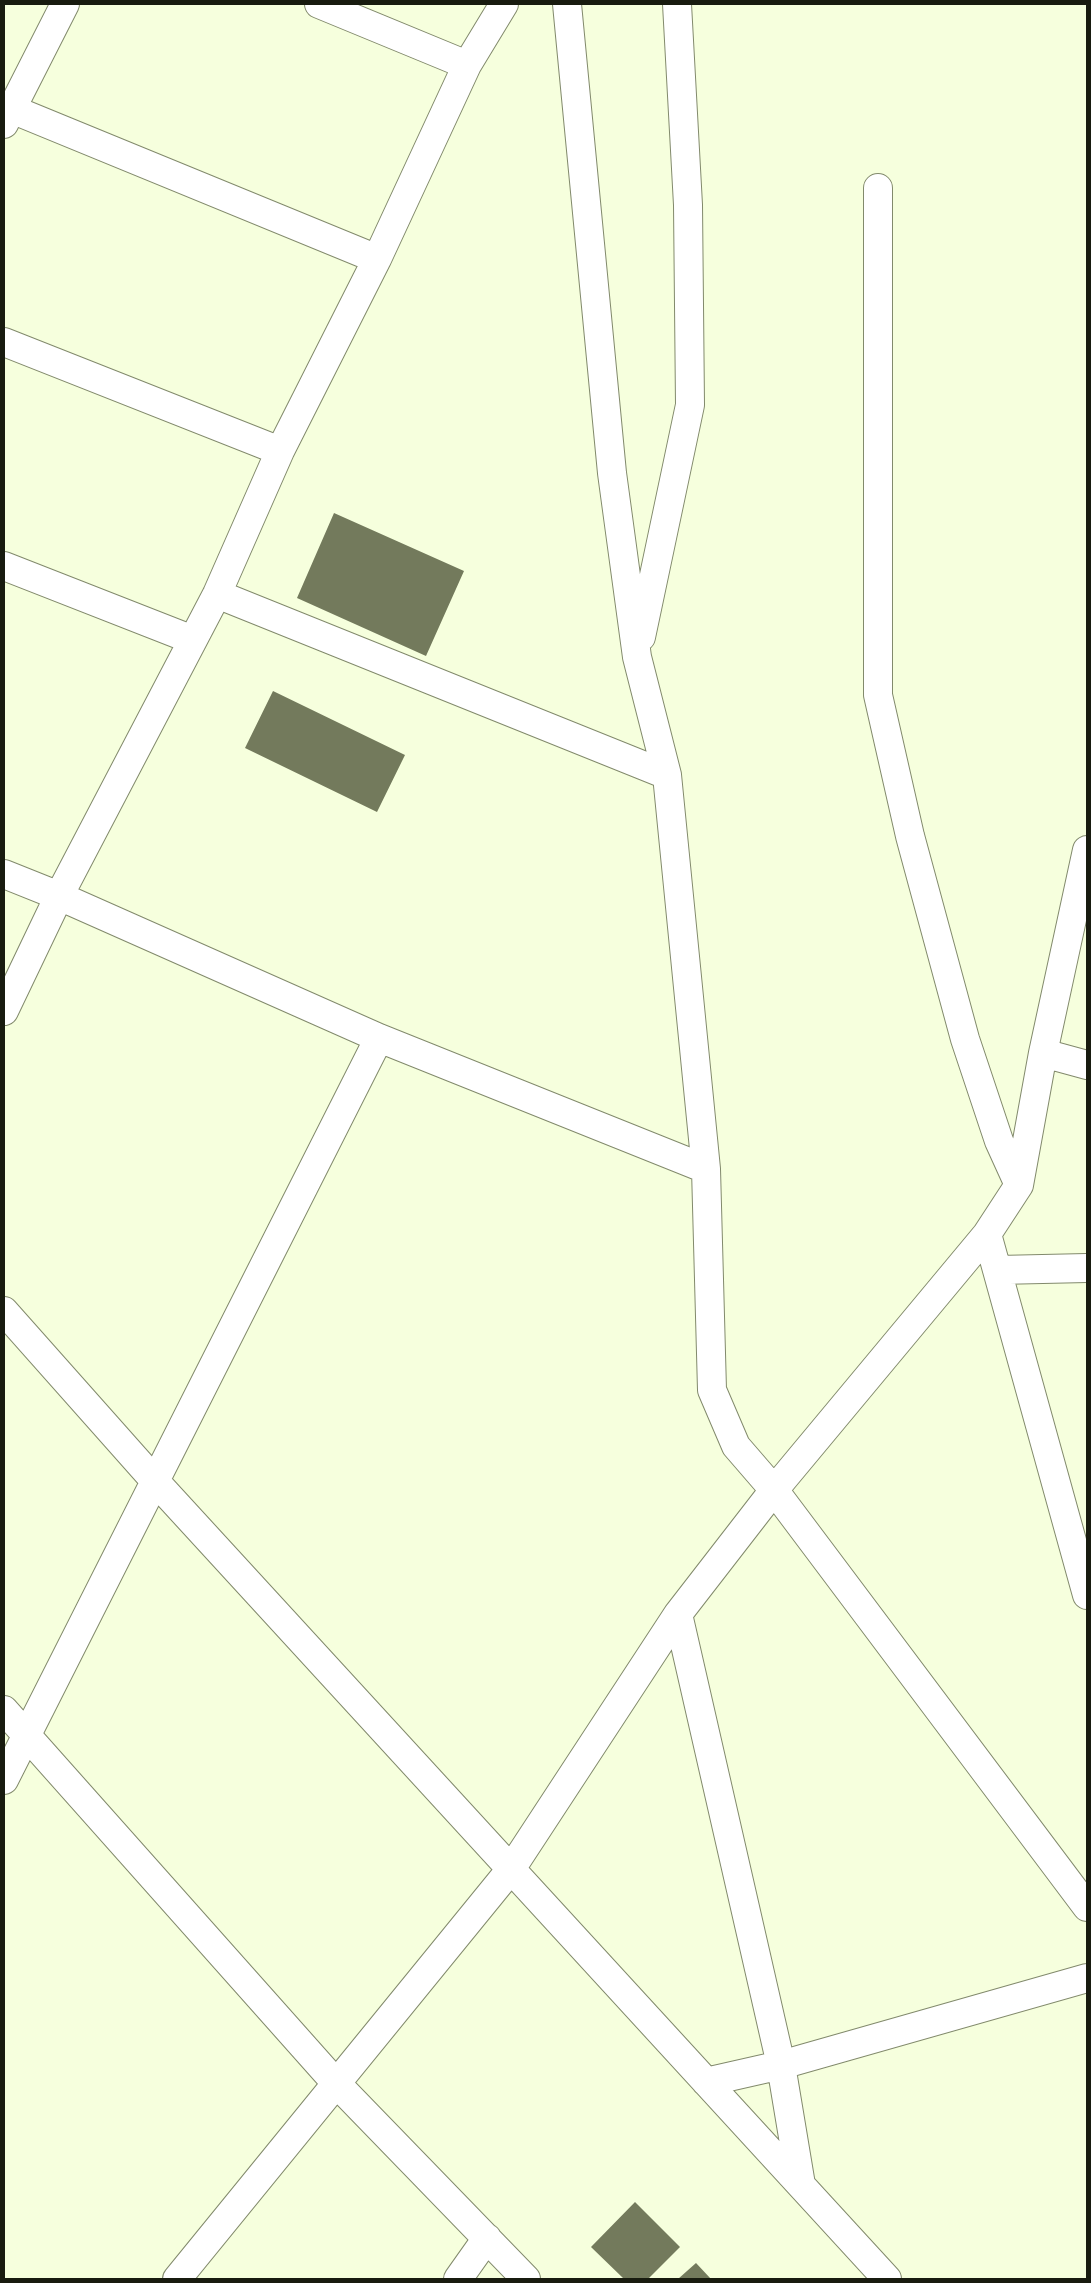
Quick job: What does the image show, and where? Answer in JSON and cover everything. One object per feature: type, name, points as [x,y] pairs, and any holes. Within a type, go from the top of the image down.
[{"type":"street","points":[[65,4],[6,113],[377,259]]},
{"type":"street","points":[[319,4],[467,64]]},
{"type":"street","points":[[4,1011],[59,896],[217,594],[280,451],[377,259],[467,64],[504,4]]},
{"type":"street","points":[[567,4],[612,474],[637,656],[667,775],[706,1169],[712,1390],[736,1446],[774,1490],[1087,1907]]},
{"type":"street","points":[[637,656],[690,405],[688,204],[677,4]]},
{"type":"street","points":[[878,188],[878,695],[910,836],[965,1039],[999,1141],[1019,1185]]},
{"type":"street","points":[[4,342],[280,451]]},
{"type":"street","points":[[4,566],[193,640]]},
{"type":"street","points":[[217,594],[667,775]]},
{"type":"street","points":[[177,2279],[335,2082],[511,1869],[678,1614],[774,1490],[987,1234],[1019,1185],[1043,1054],[1087,850]]},
{"type":"street","points":[[4,874],[59,896],[379,1038],[706,1169]]},
{"type":"street","points":[[4,1780],[379,1038]]},
{"type":"street","points":[[1043,1054],[1087,1065]]},
{"type":"street","points":[[987,1234],[1087,1595]]},
{"type":"street","points":[[998,1270],[1087,1268]]},
{"type":"street","points":[[4,1311],[155,1481],[887,2279]]},
{"type":"street","points":[[678,1614],[781,2064],[801,2185]]},
{"type":"street","points":[[4,1710],[335,2082],[526,2279]]},
{"type":"street","points":[[706,2082],[781,2064],[1087,1978]]},
{"type":"street","points":[[458,2279],[487,2238]]},
{"type":"building","points":[[334,513],[464,571],[426,656],[297,598]]},
{"type":"building","points":[[273,691],[405,755],[377,812],[245,748]]},
{"type":"building","points":[[635,2202],[680,2247],[648,2279],[624,2279],[591,2247]]},
{"type":"building","points":[[696,2263],[711,2279],[678,2279]]}]
